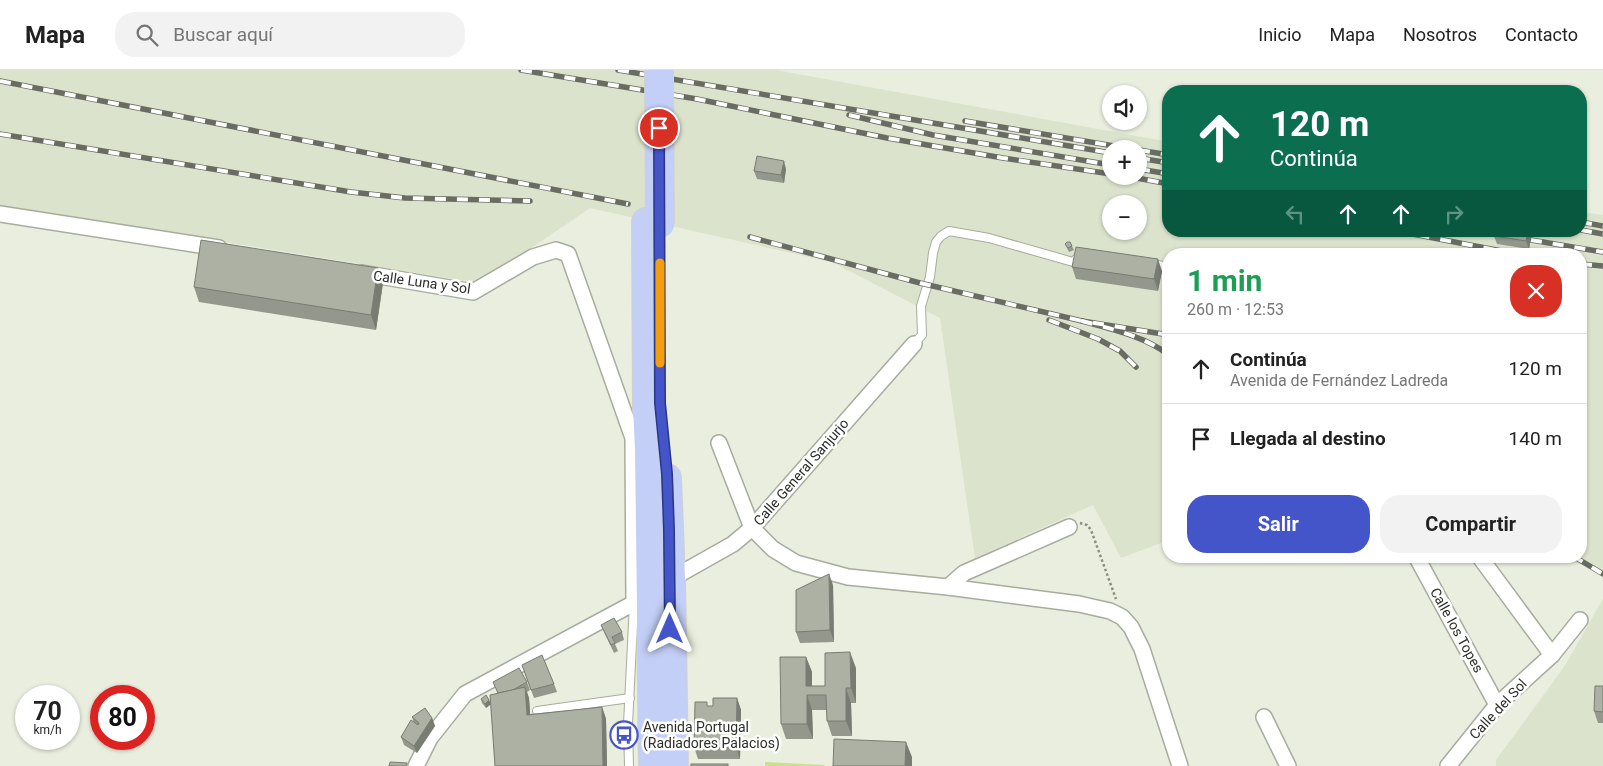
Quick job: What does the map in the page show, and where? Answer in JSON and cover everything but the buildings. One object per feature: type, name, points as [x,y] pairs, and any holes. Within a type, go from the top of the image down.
[{"type":"highway","points":[[645,70],[653,223]]},
{"type":"highway","points":[[659,70],[653,223],[654,405],[649,449],[661,766]]},
{"type":"highway","points":[[639,766],[636,664],[640,510],[654,405]]},
{"type":"highway","points":[[653,766],[654,591]]},
{"type":"highway","points":[[654,591],[674,766]]},
{"type":"street","points":[[0,214],[235,251]]},
{"type":"street","name":"Calle Luna y Sol","points":[[349,271],[473,292],[533,257],[556,250],[568,254],[633,438],[654,591]]},
{"type":"street","name":"Calle General Sanjurjo","points":[[416,766],[430,738],[465,694],[654,591],[733,544],[752,528],[914,344]]},
{"type":"street","points":[[719,443],[752,528],[773,549],[796,563],[848,577],[948,587],[1079,604],[1110,611],[1122,617],[1131,626],[1142,649],[1180,766]]},
{"type":"street","points":[[948,587],[964,573],[1069,526]]},
{"type":"street","name":"Calle los Topes","points":[[1420,563],[1497,705]]},
{"type":"street","points":[[1484,563],[1552,654]]},
{"type":"street","name":"Calle del Sol","points":[[1448,766],[1497,705],[1552,654],[1580,620]]},
{"type":"street","points":[[1264,717],[1288,766]]},
{"type":"lane","points":[[914,344],[922,335],[920,306],[930,277],[934,247],[941,236],[949,231],[989,238],[1073,262],[1081,253],[1090,255]]},
{"type":"lane","points":[[1146,264],[1162,266]]},
{"type":"lane","points":[[629,766],[628,724],[630,698],[636,664],[654,591]]},
{"type":"lane","points":[[537,711],[630,698]]},
{"type":"path","points":[[1069,526],[1081,523],[1087,525],[1091,530],[1122,617]]},
{"type":"shaded area","points":[[0,70],[776,70],[1162,141],[1162,237],[1587,237],[1587,213],[1603,215],[1603,571],[1575,563],[1587,563],[1587,248],[1162,248],[1162,543],[1121,558],[1093,505],[975,558],[940,318],[832,262],[590,208],[480,283],[0,206]]},
{"type":"shaded area","points":[[1603,599],[1603,766],[1496,766],[1496,760],[1564,667]]},
{"type":"green space","points":[[765,762],[825,765],[765,766]]},
{"type":"railway","points":[[521,70],[697,99],[887,138],[1102,173]]},
{"type":"railway","points":[[618,70],[1102,151]]},
{"type":"railway","points":[[0,81],[628,204]]},
{"type":"railway","points":[[849,115],[933,135],[1102,163]]},
{"type":"railway","points":[[965,121],[1102,144]]},
{"type":"railway","points":[[0,134],[351,192],[405,198],[530,201]]},
{"type":"railway","points":[[1147,151],[1162,154]]},
{"type":"railway","points":[[1147,159],[1162,162]]},
{"type":"railway","points":[[1147,170],[1162,173]]},
{"type":"railway","points":[[1147,180],[1162,183]]},
{"type":"railway","points":[[1587,223],[1603,226]]},
{"type":"railway","points":[[1587,231],[1603,234]]},
{"type":"railway","points":[[750,237],[920,283],[1082,321]]},
{"type":"railway","points":[[1428,237],[1486,248]]},
{"type":"railway","points":[[1531,240],[1579,248]]},
{"type":"railway","points":[[1587,249],[1603,252]]},
{"type":"railway","points":[[1587,265],[1603,266]]},
{"type":"railway","points":[[1049,320],[1098,339],[1120,351],[1136,367]]},
{"type":"railway","points":[[1162,334],[1082,321],[1138,338],[1162,350]]},
{"type":"railway","points":[[1585,563],[1603,574]]},
{"type":"slow traffic","points":[[660,263],[660,363]]},
{"type":"place","name":"Avenida Portugal (Radiadores Palacios)","points":[[624,735]]},
{"type":"route","points":[[659,128],[660,403],[667,474],[671,579],[670,629]]}]
